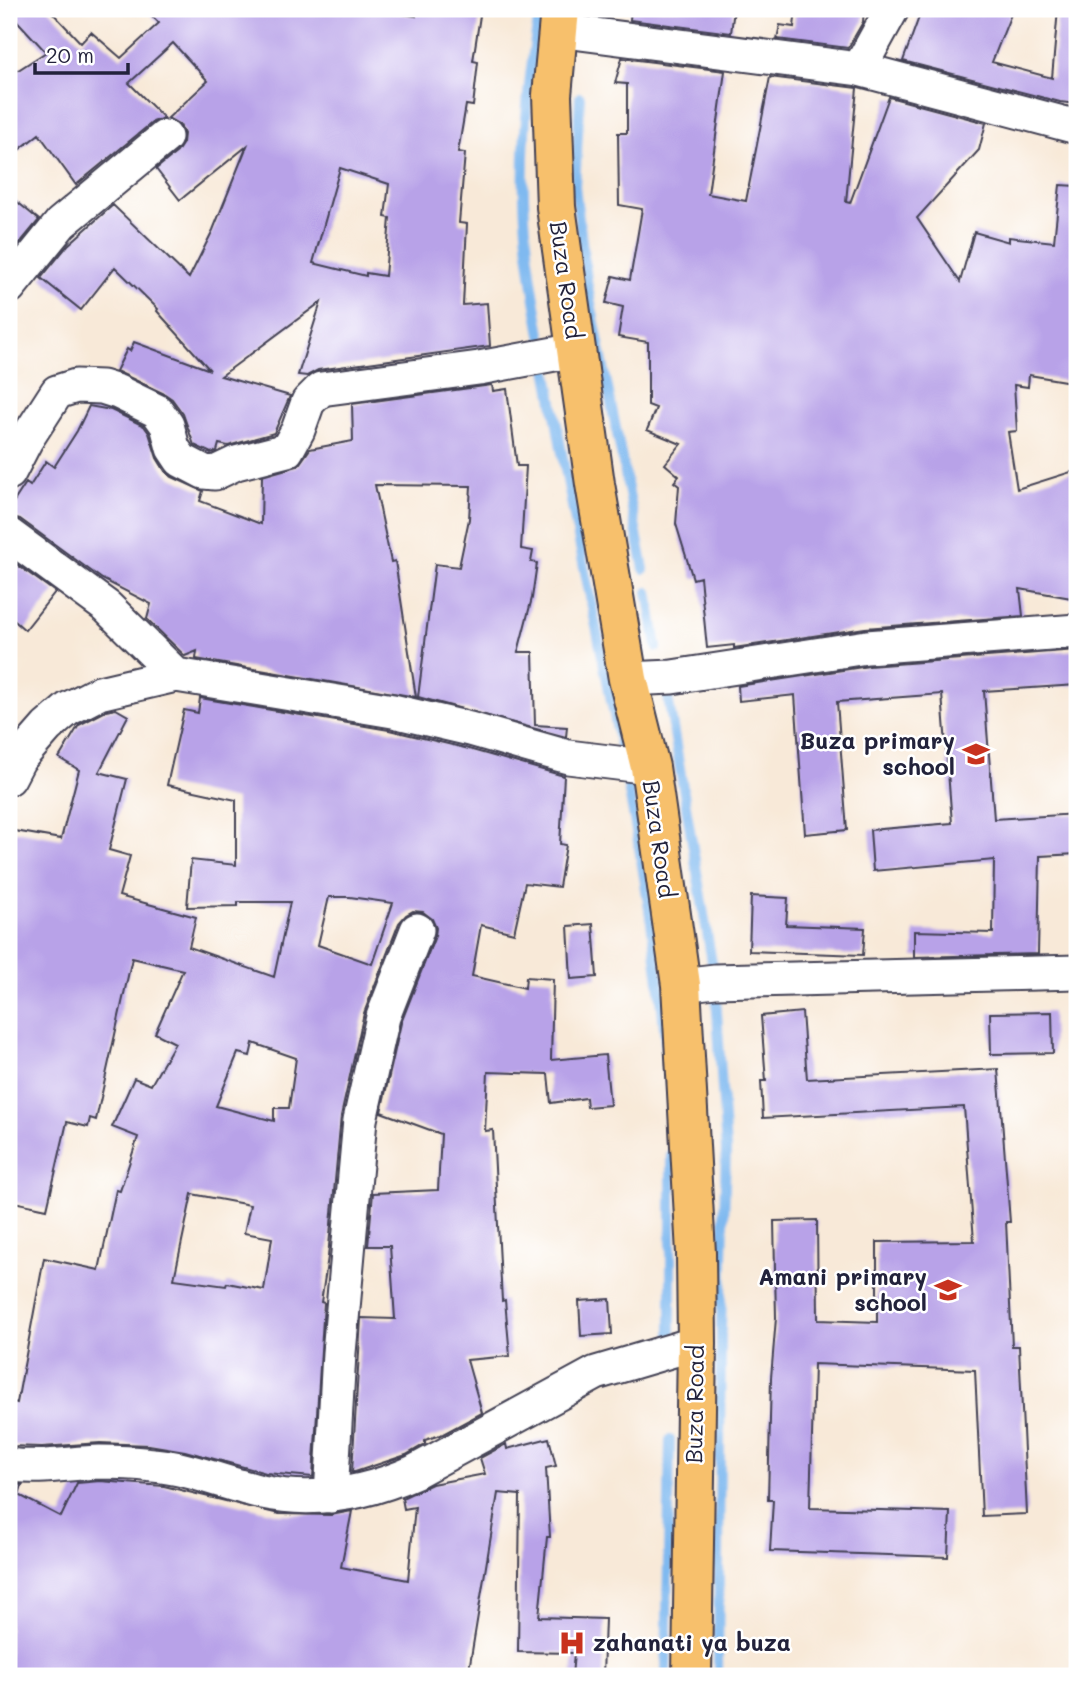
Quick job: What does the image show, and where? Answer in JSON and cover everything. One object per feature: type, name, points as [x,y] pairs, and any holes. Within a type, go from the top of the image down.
[{"type":"main road","name":"Buza Road","points":[[559,19],[552,95],[556,206],[595,484],[628,679],[649,767],[681,985],[696,1253],[692,1676]]},
{"type":"street","points":[[859,69],[891,9]]},
{"type":"street","points":[[559,19],[859,69],[1077,127]]},
{"type":"street","points":[[9,288],[61,223],[165,137]]},
{"type":"street","points":[[9,473],[26,440],[57,392],[76,386],[102,387],[157,411],[167,425],[173,447],[181,460],[192,468],[215,473],[236,463],[287,450],[299,430],[307,402],[321,389],[479,368],[576,350]]},
{"type":"street","points":[[9,535],[107,607],[176,675]]},
{"type":"street","points":[[628,679],[672,677],[867,647],[1077,631]]},
{"type":"street","points":[[9,778],[19,759],[47,727],[68,709],[99,693],[176,675],[393,711],[470,729],[568,757],[649,767]]},
{"type":"street","points":[[331,1496],[339,1353],[360,1120],[383,1017],[417,930]]},
{"type":"street","points":[[681,985],[715,981],[1077,972]]},
{"type":"street","points":[[9,1465],[39,1468],[98,1462],[156,1465],[264,1492],[331,1496],[383,1486],[414,1472],[596,1373],[697,1343]]},
{"type":"building","points":[[9,9],[49,9],[81,43],[91,32],[121,58],[159,23],[145,9],[370,9],[416,16],[417,9],[481,9],[473,61],[478,62],[473,106],[466,105],[458,152],[465,153],[459,223],[467,224],[463,305],[487,303],[490,346],[318,370],[307,376],[298,375],[321,302],[221,376],[290,396],[274,433],[228,446],[219,444],[217,451],[211,453],[194,445],[183,414],[172,399],[116,371],[127,349],[130,351],[134,342],[210,370],[158,309],[115,267],[81,310],[41,278],[68,245],[113,205],[189,278],[213,230],[247,146],[180,200],[156,169],[177,152],[183,143],[184,134],[180,125],[168,118],[208,81],[173,43],[129,83],[164,118],[153,122],[76,185],[39,134],[9,158],[9,76],[46,52]],"holes":[[[340,168],[389,184],[385,217],[390,218],[385,276],[366,273],[366,276],[313,263]]]},
{"type":"building","points":[[631,9],[734,9],[731,33],[630,20]]},
{"type":"building","points":[[796,9],[864,9],[863,22],[848,48],[777,39],[780,25],[794,27]]},
{"type":"building","points":[[922,9],[1013,9],[992,62],[1052,78],[1058,9],[1077,9],[1077,104],[1060,102],[903,61]]},
{"type":"building","points":[[622,58],[725,71],[708,194],[746,201],[770,77],[857,88],[846,202],[850,203],[889,97],[986,123],[979,150],[917,218],[960,282],[974,232],[1009,242],[1009,237],[1054,242],[1060,185],[1077,186],[1077,383],[1029,375],[1028,387],[1014,385],[1017,431],[1008,432],[1017,489],[1077,470],[1077,599],[1020,589],[1023,616],[865,628],[734,648],[734,645],[707,648],[700,577],[693,579],[676,524],[679,486],[674,482],[679,476],[665,464],[681,444],[647,430],[656,408],[648,405],[648,342],[618,337],[623,307],[606,303],[613,276],[630,280],[642,209],[619,205],[618,133],[627,133],[627,84],[615,83]]},
{"type":"building","points":[[9,195],[39,220],[11,254],[9,252]]},
{"type":"building","points":[[492,385],[493,391],[507,389],[517,466],[526,466],[521,549],[533,551],[531,562],[537,563],[532,598],[518,652],[533,652],[535,725],[567,727],[566,737],[418,697],[435,564],[459,567],[469,519],[471,486],[375,485],[391,562],[395,561],[416,697],[196,659],[197,651],[185,656],[147,619],[151,604],[102,579],[20,519],[9,516],[9,509],[26,483],[30,486],[46,461],[54,467],[89,406],[111,410],[144,426],[165,471],[203,491],[200,501],[261,524],[262,476],[298,466],[310,449],[353,441],[352,404]]},
{"type":"building","points":[[9,559],[55,592],[25,630],[9,616]]},
{"type":"building","points":[[1077,650],[1077,685],[984,691],[994,819],[1077,814],[1077,854],[1040,856],[1038,954],[914,957],[914,931],[993,933],[994,860],[873,871],[870,830],[952,823],[942,694],[837,702],[847,830],[805,834],[795,695],[739,701],[738,686],[869,666]]},
{"type":"building","points":[[200,698],[389,730],[564,776],[560,844],[566,845],[559,887],[525,883],[514,933],[481,925],[472,976],[525,988],[526,977],[553,979],[551,1060],[605,1055],[610,1105],[587,1107],[586,1098],[551,1103],[548,1074],[488,1072],[485,1131],[493,1130],[502,1301],[505,1300],[510,1356],[467,1360],[482,1413],[443,1434],[425,1440],[425,1444],[406,1455],[355,1472],[352,1472],[361,1318],[395,1319],[390,1246],[368,1246],[373,1193],[438,1190],[441,1134],[381,1112],[401,1023],[435,936],[436,928],[432,919],[423,912],[413,911],[399,923],[364,1013],[341,1116],[328,1257],[321,1302],[324,1303],[313,1477],[266,1473],[185,1451],[149,1445],[100,1443],[9,1446],[9,1401],[17,1403],[44,1258],[99,1270],[116,1190],[120,1191],[138,1137],[112,1127],[134,1078],[151,1085],[175,1043],[155,1033],[183,970],[132,958],[96,1120],[90,1118],[88,1127],[67,1122],[47,1209],[9,1201],[9,830],[61,839],[79,770],[59,758],[79,725],[106,711],[116,709],[128,716],[99,772],[127,779],[109,850],[130,856],[119,896],[196,917],[189,947],[274,977],[290,902],[238,902],[238,906],[187,907],[191,860],[236,865],[236,800],[167,785],[184,710],[198,713]],"holes":[[[329,897],[393,903],[372,964],[318,945]],[[253,1043],[296,1058],[289,1108],[274,1108],[274,1121],[216,1106],[238,1053],[250,1056]],[[192,1194],[250,1205],[244,1233],[272,1238],[264,1290],[227,1283],[226,1286],[174,1279]]]},
{"type":"building","points":[[751,896],[788,898],[786,925],[865,928],[863,955],[749,951]]},
{"type":"building","points":[[593,924],[597,977],[571,979],[568,926]]},
{"type":"building","points":[[802,1012],[807,1079],[998,1069],[1010,1222],[1006,1222],[1012,1346],[1019,1346],[1027,1514],[982,1516],[975,1370],[814,1364],[810,1508],[950,1512],[948,1557],[770,1551],[773,1500],[768,1500],[771,1378],[776,1318],[774,1221],[817,1220],[818,1320],[877,1322],[877,1242],[974,1241],[964,1107],[763,1118],[761,1081],[766,1081],[761,1016]]},
{"type":"building","points":[[1052,1012],[1053,1053],[991,1054],[990,1013]]},
{"type":"building","points":[[610,1299],[612,1334],[581,1336],[579,1301]]},
{"type":"building","points":[[549,1438],[556,1466],[546,1468],[550,1537],[547,1537],[539,1617],[605,1619],[603,1676],[572,1676],[574,1653],[518,1652],[520,1495],[498,1493],[468,1676],[9,1676],[9,1484],[22,1485],[19,1495],[61,1517],[77,1483],[100,1481],[164,1486],[279,1514],[331,1515],[352,1511],[341,1567],[408,1580],[415,1507],[404,1509],[402,1498],[432,1484],[485,1474],[480,1458],[506,1444],[507,1449]]},
{"type":"waterway","points":[[540,9],[525,127],[524,198],[528,249],[567,483],[616,724],[645,885],[666,1048]]},
{"type":"waterway","points":[[590,17],[592,9]]},
{"type":"waterway","points":[[580,97],[575,187],[588,288],[644,569]]},
{"type":"waterway","points":[[648,592],[657,647]]},
{"type":"waterway","points":[[666,685],[715,981],[726,1150],[721,1328],[718,1676]]},
{"type":"waterway","points":[[671,1154],[671,1346]]},
{"type":"waterway","points":[[666,1676],[670,1440]]},
{"type":"place","name":"Buza primary school","points":[[976,754]]},
{"type":"place","name":"Amani primary school","points":[[948,1290]]},
{"type":"place","name":"zahanati ya buza","points":[[572,1643]]}]
